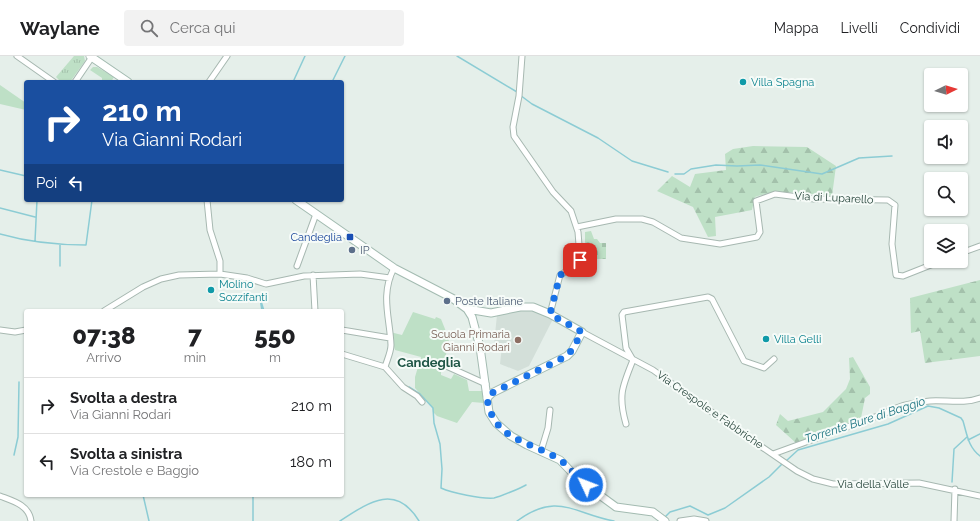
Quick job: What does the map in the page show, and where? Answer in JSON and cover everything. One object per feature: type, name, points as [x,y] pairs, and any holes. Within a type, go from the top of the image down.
[{"type":"main road","points":[[91,57],[125,80]]},
{"type":"main road","points":[[299,202],[394,268],[452,298],[467,309],[491,313],[530,307],[550,314],[582,332],[567,356],[488,391]]},
{"type":"main road","points":[[467,309],[475,327],[488,391],[489,412],[496,423],[511,436],[560,460],[579,480],[616,507],[633,511],[651,511],[663,519]]},
{"type":"street","points":[[17,56],[51,80]]},
{"type":"street","points":[[210,80],[227,56]]},
{"type":"street","points":[[522,56],[520,96],[514,127],[514,136],[553,192],[571,211],[577,227],[579,262],[576,268],[560,275],[550,314]]},
{"type":"street","points":[[76,80],[91,57]]},
{"type":"street","name":"Via di Luparello","points":[[577,227],[616,219],[642,219],[653,222],[681,238],[725,244],[741,239],[757,237],[760,232],[756,201],[775,194],[814,199],[888,200],[895,205],[892,240],[896,275],[903,276],[924,268]]},
{"type":"street","points":[[207,202],[210,230],[220,261],[220,274]]},
{"type":"street","points":[[297,266],[316,214]]},
{"type":"street","points":[[968,250],[980,246]]},
{"type":"street","points":[[385,367],[391,350],[386,312],[390,278],[394,268]]},
{"type":"street","points":[[107,309],[143,288],[165,278],[186,274],[220,274],[247,278],[266,284],[313,275],[360,274],[390,278]]},
{"type":"street","points":[[313,275],[315,309]]},
{"type":"street","points":[[626,424],[622,409],[621,395],[633,360],[624,343],[622,314],[624,312],[708,297],[712,299],[744,361],[764,368],[774,359]]},
{"type":"street","points":[[0,330],[15,332],[24,330]]},
{"type":"street","points":[[344,330],[390,338]]},
{"type":"street","name":"Via Crespole e Fabbriche","points":[[582,332],[653,370],[773,454],[883,414],[898,406],[930,401],[964,402],[980,398]]},
{"type":"street","points":[[344,355],[385,367],[403,387],[417,396],[422,402]]},
{"type":"street","points":[[444,365],[488,391]]},
{"type":"street","points":[[541,451],[548,428],[550,410]]},
{"type":"street","name":"Via della Valle","points":[[773,454],[813,479],[826,483],[919,484],[955,489],[980,496]]},
{"type":"street","points":[[954,521],[955,489]]},
{"type":"street","points":[[0,496],[26,509],[30,514],[31,521]]},
{"type":"street","points":[[680,521],[686,519],[706,521]]},
{"type":"shaded area","name":"Scuola Primaria Gianni Rodari","points":[[522,309],[530,309],[553,319],[529,366],[518,371],[500,364],[502,346],[494,344],[497,315]]},
{"type":"green space","points":[[74,56],[84,56],[85,61],[71,80],[59,80],[56,77]]},
{"type":"green space","points":[[93,67],[97,67],[114,77],[112,80],[102,80],[102,78],[90,70]]},
{"type":"green space","points":[[0,85],[24,102],[24,110],[0,104]]},
{"type":"green space","points":[[753,146],[807,147],[836,166],[832,196],[793,192],[774,192],[764,194],[755,197],[752,210],[715,217],[716,236],[708,237],[693,207],[657,191],[672,176],[690,187],[695,174],[726,170],[725,154],[733,149]]},
{"type":"green space","points":[[591,231],[594,239],[597,239],[600,243],[606,243],[606,259],[585,259],[585,232]]},
{"type":"green space","points":[[980,280],[980,356],[925,363],[920,331],[911,333],[910,298]]},
{"type":"green space","points":[[413,312],[435,319],[436,317],[441,319],[449,339],[444,365],[441,368],[441,375],[451,379],[454,374],[467,380],[469,391],[483,391],[484,403],[472,402],[457,423],[437,416],[433,412],[432,407],[415,388],[415,377],[421,357],[395,350],[390,332],[402,335]]},
{"type":"green space","points":[[853,357],[870,387],[870,394],[865,398],[861,418],[796,443],[776,425],[780,414],[788,421],[823,412],[846,389],[850,379],[849,358]]},
{"type":"waterway","points":[[294,80],[305,56]]},
{"type":"waterway","points":[[333,80],[345,56]]},
{"type":"waterway","points":[[457,56],[517,92]]},
{"type":"waterway","points":[[520,95],[532,104],[598,138],[632,161],[668,172]]},
{"type":"waterway","points":[[675,174],[684,174],[691,169],[716,165],[760,165],[822,174],[859,158],[892,156]]},
{"type":"waterway","points":[[0,170],[24,176]]},
{"type":"waterway","points":[[35,241],[37,202]]},
{"type":"waterway","points":[[0,234],[42,242],[86,245],[92,202]]},
{"type":"waterway","points":[[0,208],[35,217]]},
{"type":"waterway","points":[[60,245],[60,266]]},
{"type":"waterway","points":[[260,298],[263,309]]},
{"type":"waterway","points":[[260,298],[262,309]]},
{"type":"waterway","points":[[14,455],[18,437],[19,382]]},
{"type":"waterway","points":[[409,387],[420,394],[433,408],[434,423],[440,444],[442,469],[441,488],[452,492],[482,498],[494,498],[526,485]]},
{"type":"waterway","name":"Torrente Bure di Baggio","points":[[786,461],[798,450],[888,424],[928,406],[939,408],[961,418],[970,444],[980,456]]},
{"type":"waterway","points":[[968,440],[980,434]]},
{"type":"waterway","points":[[952,482],[954,449],[967,437]]},
{"type":"waterway","name":"Torrente Bure di Baggio","points":[[664,518],[670,512],[690,506],[708,515],[725,508],[769,477],[783,463]]},
{"type":"waterway","points":[[143,497],[149,521]]},
{"type":"waterway","points":[[253,497],[253,521]]},
{"type":"waterway","name":"Torrente Bure di Baggio","points":[[340,521],[372,503],[392,499],[401,502],[410,509],[419,521]]},
{"type":"waterway","name":"Torrente Bure di Baggio","points":[[517,521],[531,512],[544,507],[555,506],[566,507],[614,521]]},
{"type":"place","name":"Villa Spagna","points":[[743,82]]},
{"type":"place","name":"Candeglia","points":[[350,237]]},
{"type":"place","name":"IP","points":[[352,250]]},
{"type":"place","name":"Molino Sozzifanti","points":[[211,290]]},
{"type":"place","name":"Poste Italiane","points":[[447,301]]},
{"type":"place","name":"Villa Gelli","points":[[766,339]]},
{"type":"place","name":"Scuola Primaria Gianni Rodari","points":[[518,340]]},
{"type":"district","name":"Candeglia","points":[[429,362]]},
{"type":"route","points":[[580,260],[576,268],[560,275],[557,281],[550,314],[582,332],[572,350],[565,357],[492,393],[487,398],[488,409],[493,420],[511,436],[527,445],[554,456],[564,463],[579,480],[586,485]]}]
